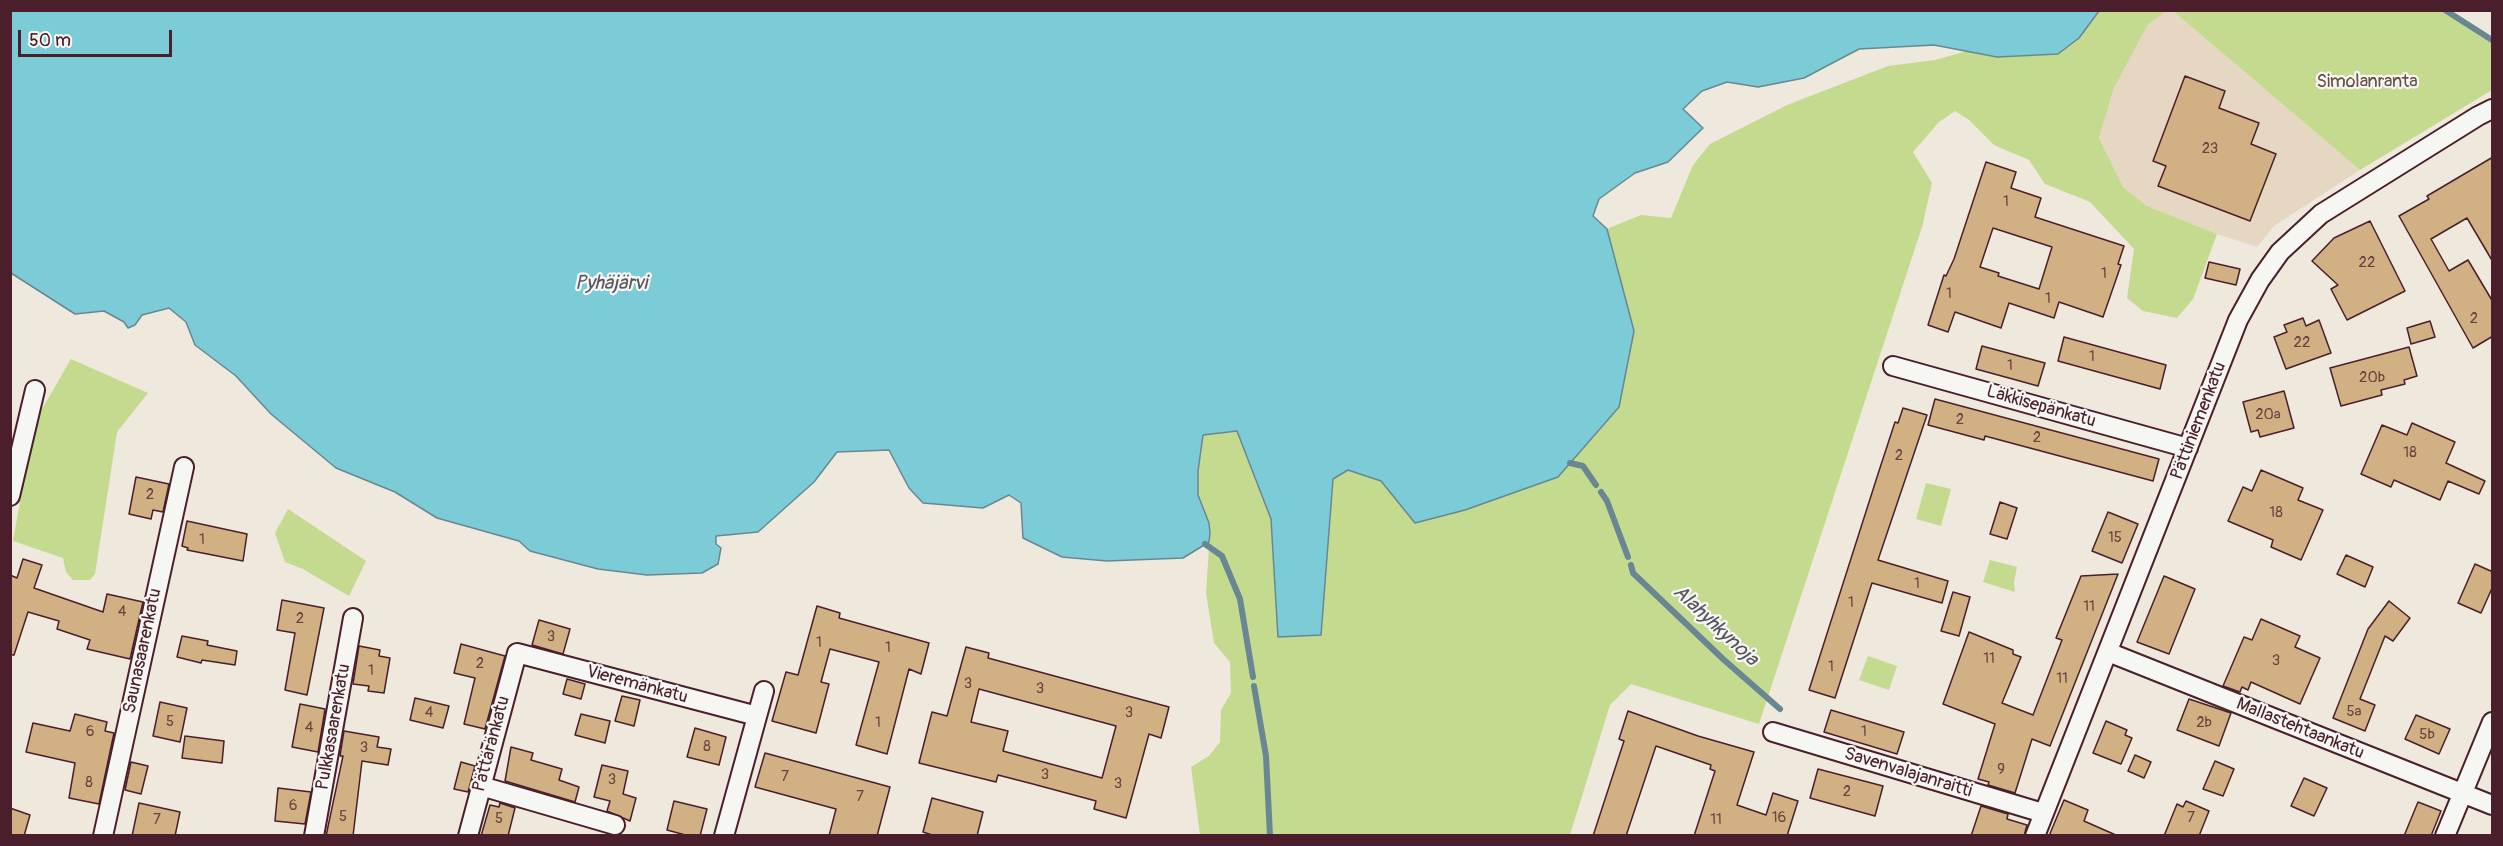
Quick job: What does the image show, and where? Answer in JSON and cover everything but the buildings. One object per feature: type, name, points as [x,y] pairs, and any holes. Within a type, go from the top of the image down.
[{"type":"street","name":"Pättiniemenkatu","points":[[2035,836],[2238,320],[2260,280],[2280,252],[2306,226],[2350,194],[2493,109]]},
{"type":"street","name":"Läkkisepänkatu","points":[[1893,366],[2188,448]]},
{"type":"street","points":[[10,496],[35,390]]},
{"type":"street","name":"Saunasaarenkatu","points":[[103,836],[184,467]]},
{"type":"street","name":"Pulkkasaarenkatu","points":[[314,836],[353,618]]},
{"type":"street","name":"Mallastehtaankatu","points":[[2108,652],[2493,805]]},
{"type":"street","name":"Vieremänkatu","points":[[517,653],[757,716]]},
{"type":"street","name":"Pättäränkatu","points":[[468,836],[517,653]]},
{"type":"street","points":[[724,836],[764,691]]},
{"type":"street","points":[[2445,836],[2493,722]]},
{"type":"street","name":"Savenvalajanraitti","points":[[1773,732],[2043,813]]},
{"type":"street","points":[[481,786],[615,825]]},
{"type":"shaded area","points":[[2167,11],[2173,11],[2360,170],[2274,226],[2257,247],[2147,206],[2123,187],[2099,138],[2114,88],[2148,23]]},
{"type":"green space","points":[[2099,11],[2167,11],[2148,24],[2114,88],[2099,138],[2123,187],[2147,206],[2217,234],[2193,299],[2177,318],[2143,311],[2127,298],[2134,249],[2090,202],[2045,184],[2029,160],[1994,145],[1969,120],[1955,111],[1939,122],[1913,152],[1932,183],[1922,227],[1759,724],[1631,684],[1610,705],[1570,835],[1200,835],[1191,767],[1209,756],[1220,742],[1221,710],[1231,693],[1230,662],[1214,643],[1206,593],[1210,533],[1209,523],[1198,495],[1198,471],[1203,435],[1237,431],[1271,519],[1278,637],[1321,635],[1332,479],[1348,470],[1381,481],[1416,523],[1465,510],[1558,477],[1619,407],[1634,331],[1607,229],[1641,215],[1671,218],[1693,165],[1710,144],[1787,105],[1888,66],[1935,60],[1967,51],[1997,57],[2079,38]]},
{"type":"green space","name":"Simolanranta","points":[[2173,11],[2445,11],[2492,40],[2492,90],[2360,170]]},
{"type":"green space","points":[[71,359],[148,393],[117,432],[95,574],[90,580],[73,580],[66,572],[63,558],[13,541],[34,423]]},
{"type":"green space","points":[[1926,483],[1951,489],[1941,526],[1916,519]]},
{"type":"green space","points":[[288,509],[366,561],[349,596],[303,569],[285,562],[275,533]]},
{"type":"green space","points":[[1990,560],[2017,567],[2015,592],[1983,582]]},
{"type":"green space","points":[[1868,656],[1897,666],[1889,690],[1859,680]]},
{"type":"water","name":"Pyhäjärvi","points":[[11,10],[2099,11],[2079,38],[2058,54],[1997,57],[1934,45],[1859,49],[1804,78],[1758,87],[1727,82],[1702,91],[1683,109],[1703,128],[1668,162],[1635,173],[1599,199],[1593,216],[1607,229],[1634,331],[1619,407],[1558,477],[1465,510],[1415,523],[1381,481],[1348,470],[1333,479],[1321,635],[1278,637],[1271,519],[1237,431],[1203,435],[1198,471],[1198,495],[1209,523],[1209,542],[1183,558],[1107,561],[1062,557],[1023,538],[1021,503],[1009,495],[983,508],[923,503],[909,488],[889,450],[837,452],[814,482],[758,532],[716,536],[716,544],[721,548],[718,564],[702,573],[647,575],[598,569],[530,551],[519,541],[437,518],[395,492],[336,468],[271,414],[236,376],[195,345],[186,322],[169,308],[142,315],[135,325],[128,328],[124,322],[104,311],[75,314],[11,273]]},
{"type":"waterway","points":[[2445,10],[2492,40]]},
{"type":"waterway","name":"Alahyhkynoja","points":[[1570,463],[1583,466],[1596,485]]},
{"type":"waterway","name":"Alahyhkynoja","points":[[1601,492],[1607,501],[1628,557]]},
{"type":"waterway","points":[[1205,544],[1222,556],[1240,599],[1253,677]]},
{"type":"waterway","name":"Alahyhkynoja","points":[[1631,565],[1633,573],[1723,659],[1780,709]]},
{"type":"waterway","points":[[1254,686],[1266,756],[1270,836]]}]
